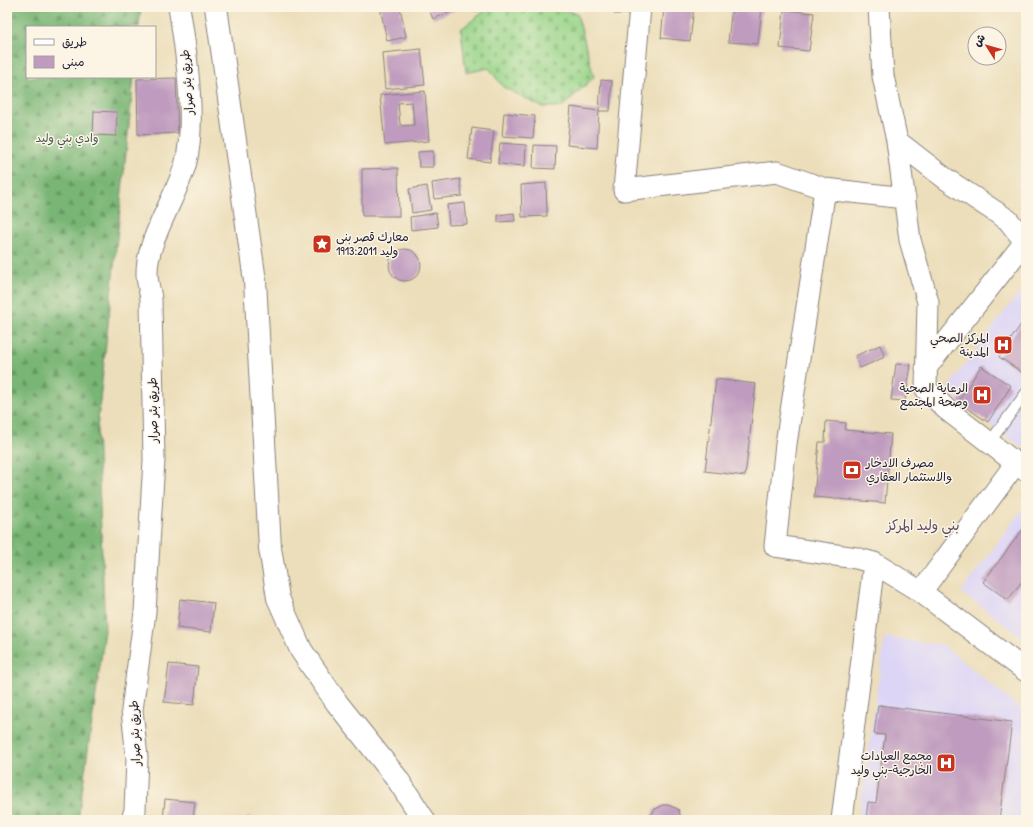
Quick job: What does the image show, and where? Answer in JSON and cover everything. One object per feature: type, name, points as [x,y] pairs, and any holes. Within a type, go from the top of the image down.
[{"type":"highway","points":[[216,7],[255,281],[270,548],[278,598],[301,650],[338,703],[396,777],[424,820]]},
{"type":"street","name":"طريق بئر صرار","points":[[132,820],[137,758],[132,710],[145,612],[154,460],[151,299],[147,274],[150,252],[186,162],[190,129],[188,81],[179,7]]},
{"type":"street","points":[[640,7],[624,190],[777,172],[825,189],[905,198]]},
{"type":"street","points":[[879,7],[883,76],[897,141],[910,240],[928,302],[926,389],[946,409],[1021,467],[921,592]]},
{"type":"street","points":[[897,141],[946,179],[1008,220],[1025,243],[926,368]]},
{"type":"street","points":[[825,189],[786,444],[775,546],[856,558],[874,563],[921,592],[1026,671]]},
{"type":"street","points":[[842,820],[874,563]]},
{"type":"lane","points":[[989,443],[1026,393]]},
{"type":"shaded area","name":"المركز الصحي المدينة","points":[[1018,294],[1026,300],[1026,450],[945,391]]},
{"type":"shaded area","points":[[1023,508],[1026,510],[1026,640],[961,592]]},
{"type":"shaded area","name":"مجمع العيادات الخارجية-بني وليد","points":[[885,637],[943,645],[1026,713],[1026,814],[1023,820],[858,820]]},
{"type":"green space","name":"وادي بني وليد","points":[[7,7],[141,7],[139,26],[26,26],[26,78],[134,78],[97,429],[105,631],[78,820],[7,820]]},
{"type":"green space","points":[[485,7],[540,7],[577,13],[594,77],[562,107],[542,107],[503,87],[489,68],[466,73],[461,29],[486,10]]},
{"type":"building","points":[[380,7],[400,7],[406,37],[387,41]]},
{"type":"building","points":[[428,7],[463,7],[433,19]]},
{"type":"building","points":[[474,7],[485,7],[486,8],[476,11]]},
{"type":"building","points":[[614,7],[633,7],[633,14],[614,14]]},
{"type":"building","points":[[664,7],[694,7],[690,41],[661,38]]},
{"type":"building","points":[[732,7],[762,7],[758,44],[728,42]]},
{"type":"building","points":[[784,10],[814,13],[809,51],[780,48]]},
{"type":"building","points":[[421,49],[425,85],[385,89],[382,53]]},
{"type":"building","points":[[176,78],[178,133],[138,135],[137,79]]},
{"type":"building","points":[[601,80],[612,81],[610,111],[599,111]]},
{"type":"building","points":[[425,91],[429,141],[385,145],[380,95]],"holes":[[[412,102],[414,125],[402,126],[400,124],[398,103]]]},
{"type":"building","points":[[571,107],[599,111],[597,148],[567,145]]},
{"type":"building","points":[[94,111],[117,112],[116,136],[93,135]]},
{"type":"building","points":[[504,113],[535,116],[533,138],[502,136]]},
{"type":"building","points":[[472,128],[494,131],[490,162],[468,159]]},
{"type":"building","points":[[500,143],[526,145],[525,166],[498,164]]},
{"type":"building","points":[[534,145],[556,146],[555,169],[533,168]]},
{"type":"building","points":[[433,151],[433,167],[419,167],[418,152]]},
{"type":"building","points":[[398,168],[399,216],[362,216],[362,169]]},
{"type":"building","points":[[460,179],[462,196],[434,199],[432,183]]},
{"type":"building","points":[[546,183],[547,216],[522,217],[521,185]]},
{"type":"building","points":[[427,186],[431,210],[412,213],[409,189]]},
{"type":"building","points":[[465,203],[467,224],[449,225],[447,205]]},
{"type":"building","points":[[436,213],[438,227],[411,230],[410,217]]},
{"type":"building","points":[[514,213],[515,221],[498,222],[498,215]]},
{"type":"building","points":[[402,249],[408,249],[418,256],[421,265],[420,271],[414,278],[408,281],[402,281],[392,274],[389,268],[389,262],[396,252]]},
{"type":"building","points":[[1026,317],[1026,375],[999,357]]},
{"type":"building","points":[[880,345],[885,357],[860,368],[855,356]]},
{"type":"building","points":[[896,364],[911,365],[905,401],[891,400]]},
{"type":"building","points":[[981,366],[1011,386],[988,422],[958,402]]},
{"type":"building","points":[[716,379],[756,384],[745,476],[705,471]]},
{"type":"building","points":[[1026,410],[1026,421],[1021,417]]},
{"type":"building","name":"مصرف الادخار والاستثمار العقاري","points":[[826,421],[846,423],[845,430],[891,434],[885,503],[814,497],[819,442],[825,442]]},
{"type":"building","points":[[1026,525],[1026,576],[1008,600],[983,582]]},
{"type":"building","points":[[180,599],[214,603],[211,632],[177,628]]},
{"type":"building","points":[[169,664],[198,667],[194,705],[164,702]]},
{"type":"building","points":[[878,705],[1012,722],[999,820],[866,820],[868,802],[876,803],[885,735],[874,734]]},
{"type":"building","points":[[165,799],[195,802],[193,820],[163,820]]},
{"type":"building","points":[[663,805],[668,805],[678,809],[682,820],[649,820],[654,810]]},
{"type":"building","points":[[249,816],[253,820],[245,820]]},
{"type":"place","name":"معارك قصر بني وليد 1913:2011","points":[[322,244]]},
{"type":"place","name":"المركز الصحي المدينة","points":[[1003,345]]},
{"type":"place","name":"الرعاية الصحية وصحة المجتمع","points":[[982,395]]},
{"type":"place","name":"مصرف الادخار والاستثمار العقاري","points":[[852,470]]},
{"type":"place","name":"مجمع العيادات الخارجية-بني وليد","points":[[946,763]]},
{"type":"district","name":"بني وليد المركز","points":[[923,525]]}]
